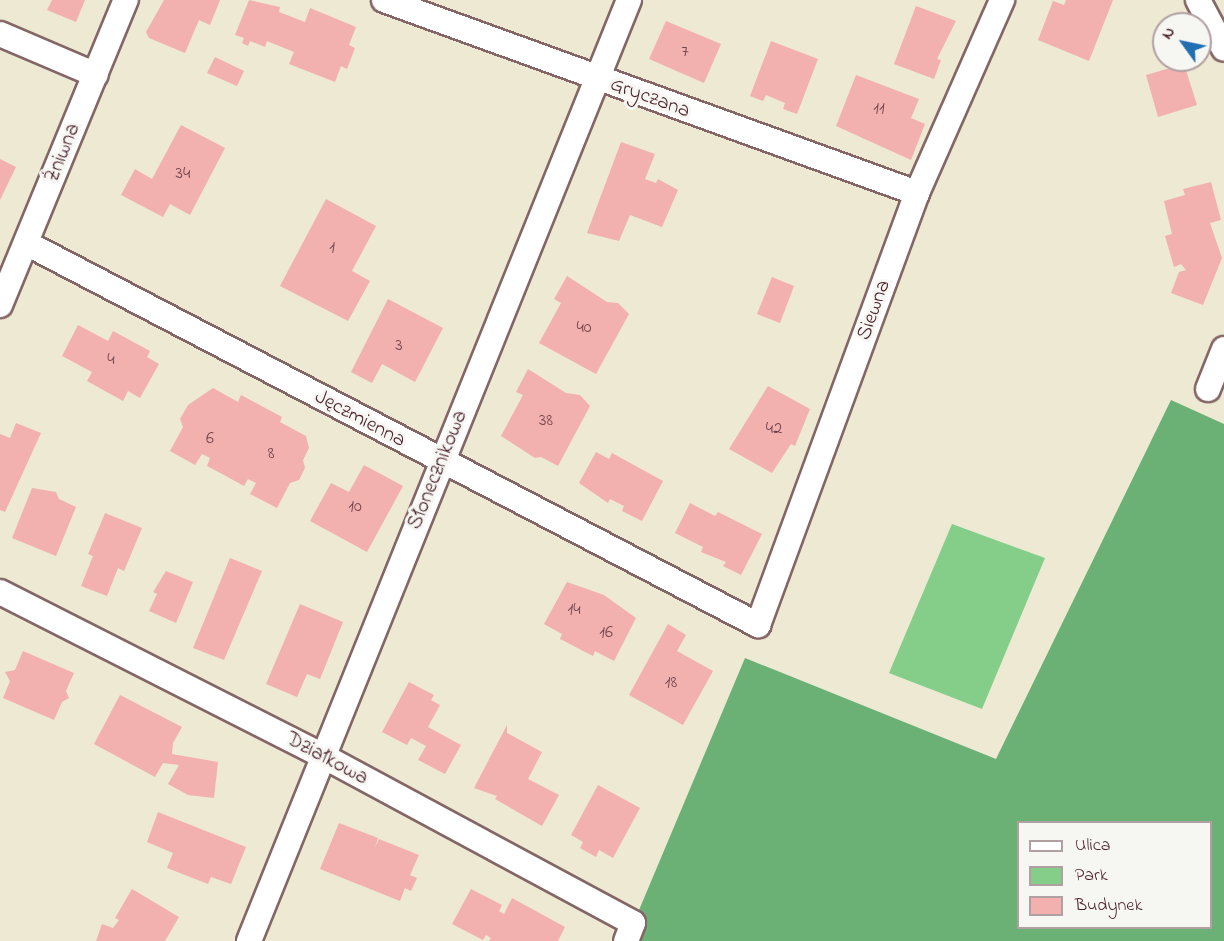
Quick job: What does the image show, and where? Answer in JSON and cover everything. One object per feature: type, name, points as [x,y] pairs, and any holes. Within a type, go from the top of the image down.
[{"type":"street","name":"Żniwna","points":[[0,305],[126,0]]},
{"type":"street","name":"Gryczana","points":[[384,0],[597,79],[918,193]]},
{"type":"street","name":"Słonecznikowa","points":[[249,941],[629,0]]},
{"type":"street","name":"Siewna","points":[[758,625],[918,193],[1002,0]]},
{"type":"street","points":[[1198,0],[1224,49]]},
{"type":"street","points":[[0,34],[96,75]]},
{"type":"street","name":"Jęczmienna","points":[[26,243],[441,462],[758,625]]},
{"type":"street","points":[[1208,389],[1224,349]]},
{"type":"street","name":"Działkowa","points":[[0,592],[322,756],[633,922],[626,941]]},
{"type":"green space","points":[[1171,400],[1224,424],[1224,941],[626,941],[745,658],[996,759]]},
{"type":"green space","points":[[952,524],[1045,558],[982,709],[889,673]]},
{"type":"building","points":[[52,0],[85,0],[76,22],[47,10]]},
{"type":"building","points":[[164,0],[220,0],[210,25],[199,20],[185,53],[149,38],[146,32]]},
{"type":"building","points":[[249,0],[280,7],[279,12],[305,22],[310,8],[356,27],[349,45],[355,48],[347,69],[341,66],[335,82],[289,64],[294,52],[267,41],[265,47],[250,41],[248,46],[242,43],[244,38],[235,35]]},
{"type":"building","points":[[1066,0],[1113,0],[1089,61],[1038,40],[1053,1],[1064,5]]},
{"type":"building","points":[[916,6],[956,21],[937,59],[941,60],[934,79],[894,64]]},
{"type":"building","points":[[666,21],[721,44],[704,83],[649,59]]},
{"type":"building","points":[[771,41],[818,59],[797,114],[783,109],[785,103],[766,95],[763,101],[750,96]]},
{"type":"building","points":[[215,57],[244,71],[237,86],[207,73]]},
{"type":"building","points":[[1156,72],[1187,72],[1197,105],[1158,117],[1146,75]]},
{"type":"building","points":[[856,75],[919,99],[911,118],[925,124],[911,160],[836,126]]},
{"type":"building","points":[[181,125],[225,148],[190,215],[170,204],[163,217],[121,195],[135,169],[152,179]]},
{"type":"building","points":[[621,142],[655,154],[645,179],[656,183],[658,179],[678,190],[662,227],[630,215],[619,241],[587,233]]},
{"type":"building","points":[[0,159],[16,167],[0,200]]},
{"type":"building","points":[[1211,182],[1221,220],[1210,223],[1222,258],[1203,305],[1171,293],[1179,272],[1186,270],[1181,264],[1174,267],[1165,236],[1172,234],[1164,201],[1185,195],[1183,189]]},
{"type":"building","points":[[326,199],[376,226],[352,271],[370,281],[348,321],[280,286]]},
{"type":"building","points":[[567,276],[607,302],[618,303],[629,314],[596,374],[539,343],[561,303],[554,299]]},
{"type":"building","points":[[772,277],[794,286],[780,323],[757,314]]},
{"type":"building","points":[[388,299],[443,328],[415,382],[382,364],[372,383],[351,372]]},
{"type":"building","points":[[78,325],[108,341],[113,331],[150,351],[147,357],[159,364],[140,398],[128,391],[123,401],[87,381],[92,372],[62,356]]},
{"type":"building","points":[[528,369],[566,393],[580,395],[590,406],[558,466],[541,457],[535,458],[501,436],[523,395],[516,392]]},
{"type":"building","points":[[768,386],[810,409],[795,446],[791,444],[772,473],[729,449]]},
{"type":"building","points":[[213,388],[238,402],[241,395],[282,417],[280,422],[306,436],[309,448],[303,460],[305,468],[299,480],[290,483],[277,508],[250,494],[256,483],[248,479],[244,486],[207,466],[210,458],[202,454],[195,465],[170,451],[183,427],[180,419],[188,405]]},
{"type":"building","points":[[16,423],[41,433],[5,512],[0,510],[0,434],[10,438]]},
{"type":"building","points":[[596,452],[609,459],[612,453],[663,481],[642,521],[622,511],[624,506],[610,499],[608,503],[579,483]]},
{"type":"building","points":[[364,465],[403,486],[367,552],[310,521],[331,483],[349,492]]},
{"type":"building","points":[[32,488],[56,492],[59,499],[76,507],[56,556],[12,538]]},
{"type":"building","points":[[690,503],[715,516],[718,512],[762,534],[741,575],[723,566],[726,562],[701,552],[703,547],[675,533]]},
{"type":"building","points":[[105,513],[142,528],[124,571],[118,568],[107,596],[81,586],[93,556],[88,554]]},
{"type":"building","points":[[230,558],[262,571],[224,660],[193,648]]},
{"type":"building","points":[[166,571],[193,582],[176,623],[149,611],[157,594],[153,592]]},
{"type":"building","points":[[567,582],[604,595],[636,618],[614,661],[595,651],[593,656],[560,639],[562,634],[544,624]]},
{"type":"building","points":[[300,604],[343,622],[320,679],[307,674],[297,697],[266,684]]},
{"type":"building","points":[[668,624],[686,635],[677,651],[713,671],[683,725],[629,695]]},
{"type":"building","points":[[23,651],[74,673],[66,691],[69,698],[62,702],[54,720],[3,698],[10,681],[5,672],[15,670]]},
{"type":"building","points":[[409,682],[434,695],[431,700],[440,705],[428,727],[461,745],[445,774],[418,760],[426,746],[411,738],[407,745],[382,732]]},
{"type":"building","points":[[120,695],[182,727],[173,743],[172,754],[218,762],[214,798],[188,795],[168,784],[179,765],[163,763],[155,777],[94,744]]},
{"type":"building","points":[[507,725],[507,733],[542,752],[528,779],[559,795],[542,826],[495,799],[497,796],[474,788]]},
{"type":"building","points":[[598,785],[640,808],[613,858],[599,850],[596,857],[580,848],[583,842],[571,835]]},
{"type":"building","points":[[158,812],[246,847],[231,884],[211,877],[208,884],[167,868],[173,853],[147,842]]},
{"type":"building","points":[[339,823],[378,838],[375,847],[379,839],[419,855],[410,875],[417,878],[411,891],[405,888],[400,901],[320,869]]},
{"type":"building","points":[[132,889],[179,917],[165,941],[96,941],[102,924],[113,928],[119,920],[115,918]]},
{"type":"building","points":[[471,889],[502,905],[499,911],[504,914],[512,898],[565,927],[558,941],[489,941],[491,938],[486,935],[483,940],[452,924]]}]
